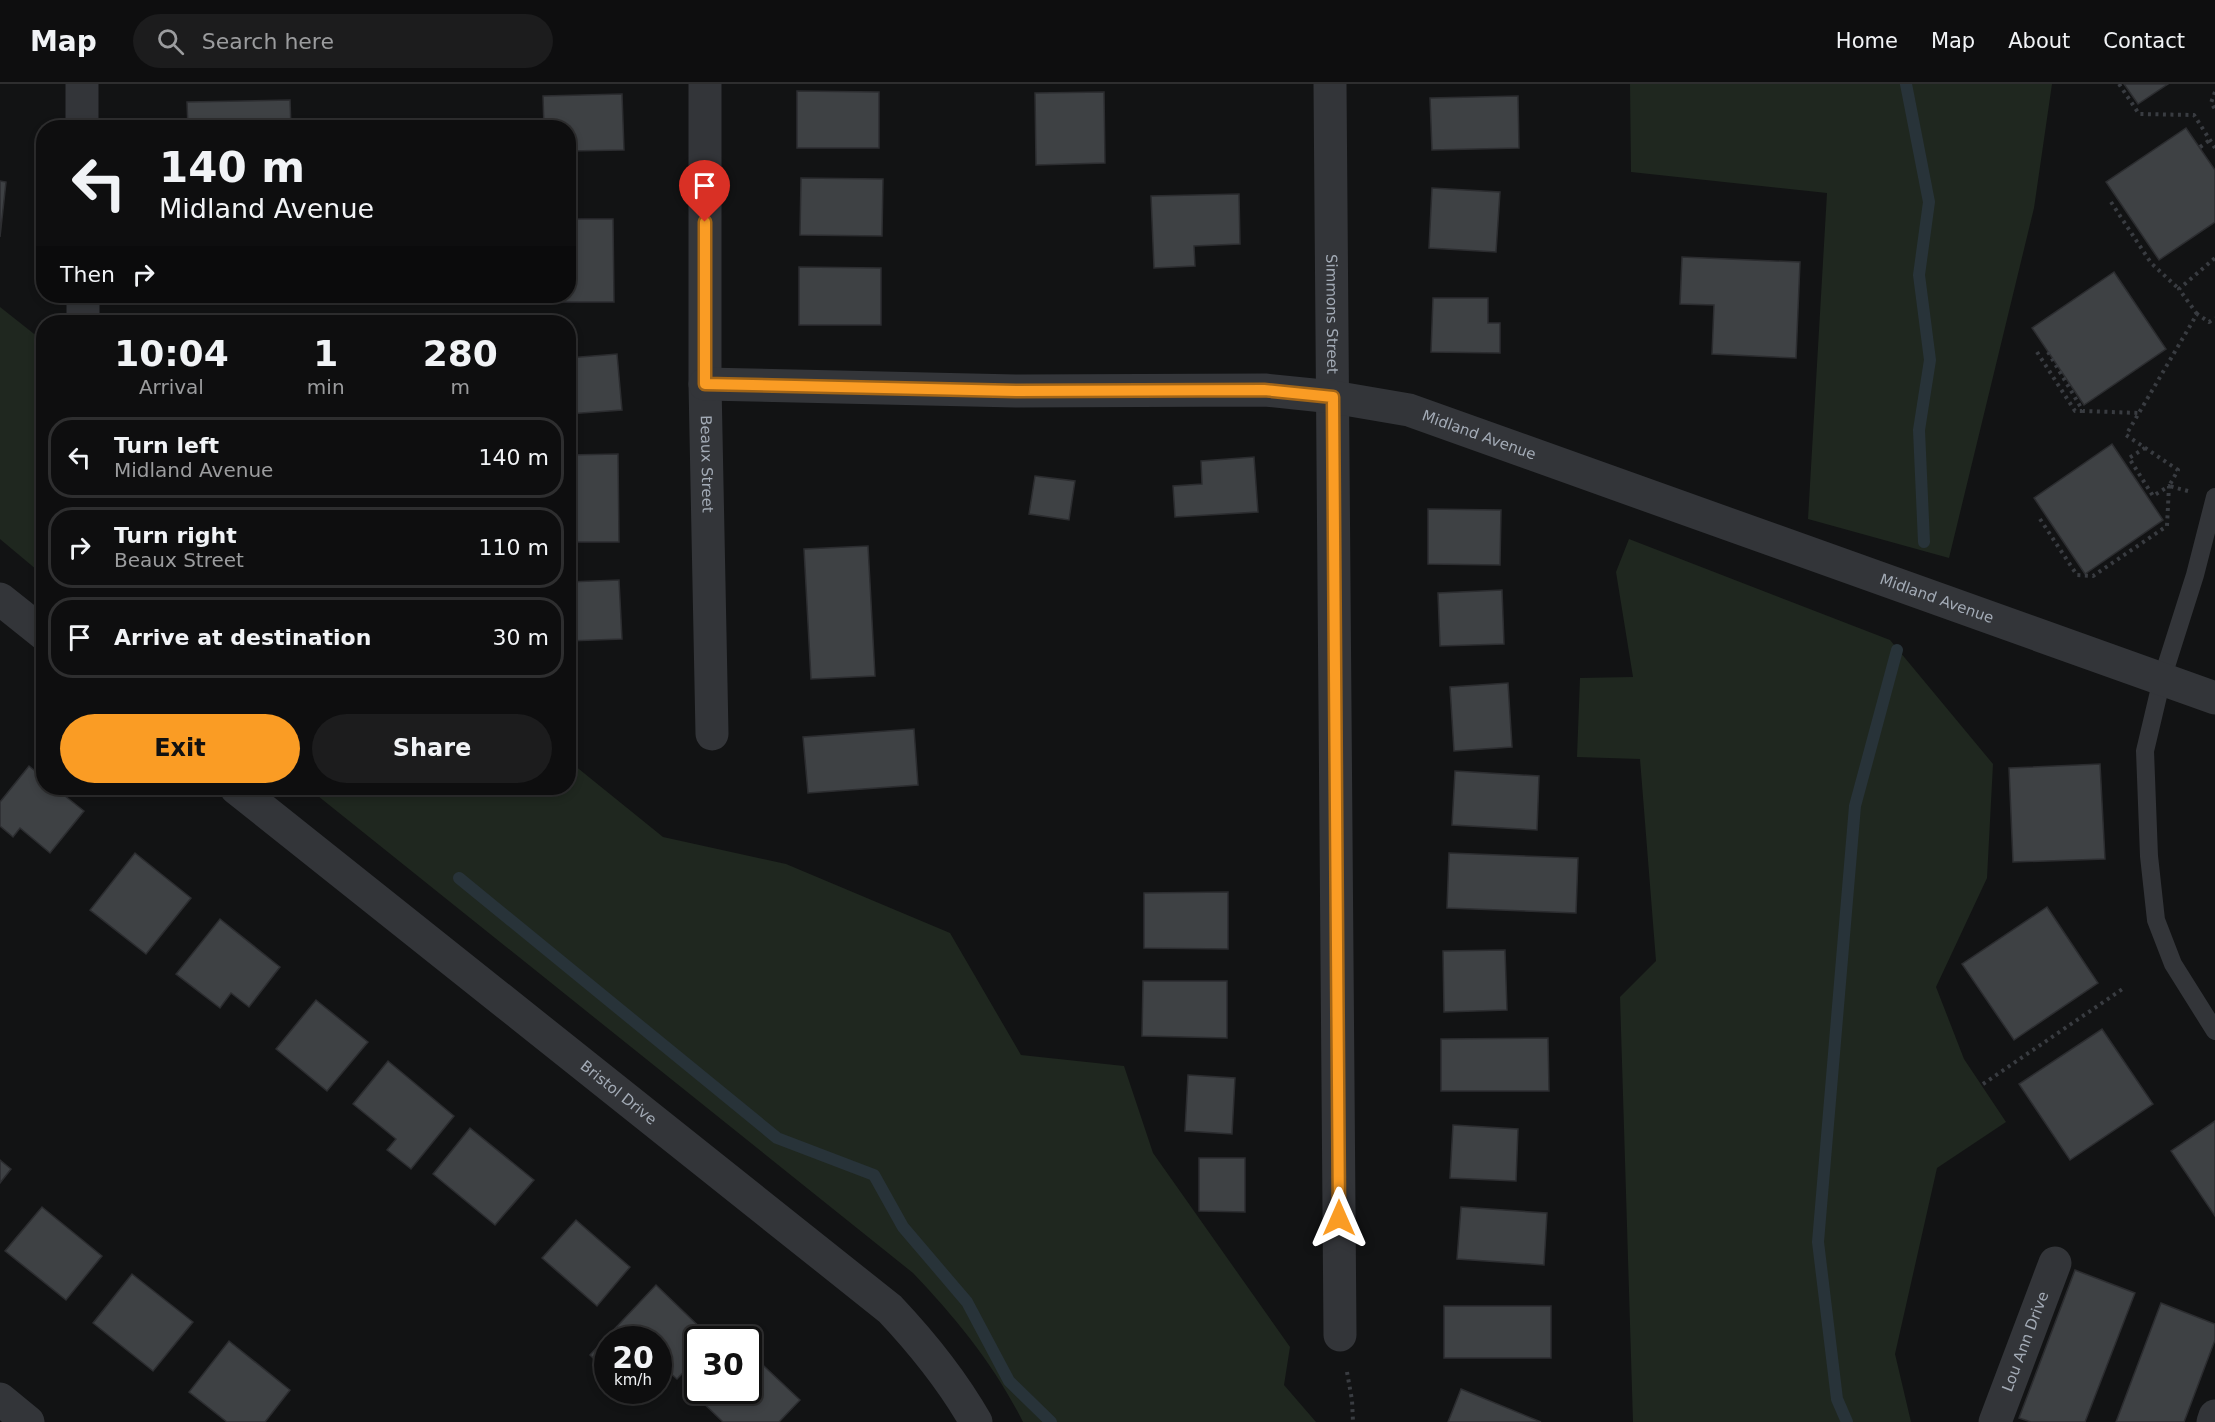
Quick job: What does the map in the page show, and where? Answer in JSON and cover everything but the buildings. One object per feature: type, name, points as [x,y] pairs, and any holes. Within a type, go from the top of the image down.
[{"type":"street","points":[[82,84],[82,120]]},
{"type":"street","name":"Beaux Street","points":[[705,84],[705,384],[712,734]]},
{"type":"street","name":"Simmons Street","points":[[1330,84],[1340,1335]]},
{"type":"street","name":"Midland Avenue","points":[[705,384],[1016,391],[1264,390],[1333,397],[1409,410],[2215,698]]},
{"type":"street","points":[[0,599],[36,628]]},
{"type":"street","name":"Bristol Drive","points":[[245,795],[890,1309],[923,1345],[960,1394],[976,1422]]},
{"type":"street","name":"Lou Ann Drive","points":[[1995,1422],[2055,1263]]},
{"type":"street","points":[[0,1399],[28,1422]]},
{"type":"street","points":[[2212,1422],[2215,1416]]},
{"type":"lane","points":[[2215,497],[2195,575],[2162,679],[2145,751],[2149,856],[2156,920],[2173,964],[2215,1031]]},
{"type":"path","points":[[2119,84],[2139,114],[2194,115],[2215,148]]},
{"type":"path","points":[[2215,92],[2211,103],[2215,109]]},
{"type":"path","points":[[2200,147],[2210,140]]},
{"type":"path","points":[[2111,202],[2151,263],[2179,289],[2197,314],[2209,322],[2215,318]]},
{"type":"path","points":[[2179,289],[2215,258]]},
{"type":"path","points":[[2040,519],[2077,575],[2093,576],[2167,526],[2169,486],[2178,470],[2126,435],[2197,314]]},
{"type":"path","points":[[2037,352],[2075,411],[2139,413]]},
{"type":"path","points":[[2048,352],[2083,411]]},
{"type":"path","points":[[2145,448],[2129,458],[2153,496],[2169,486],[2195,493]]},
{"type":"path","points":[[1983,1084],[2124,988]]},
{"type":"path","points":[[1340,1335],[1352,1400],[1353,1422]]},
{"type":"shaded area","points":[[1630,84],[2052,84],[2034,208],[1949,558],[1808,519],[1827,193],[1631,172]]},
{"type":"shaded area","points":[[0,307],[36,335],[36,569],[0,539]]},
{"type":"shaded area","points":[[1629,539],[1890,640],[1993,764],[1987,878],[1936,987],[1964,1059],[2006,1122],[1937,1168],[1895,1354],[1911,1422],[1633,1422],[1620,997],[1656,961],[1640,759],[1577,757],[1580,678],[1633,677],[1616,572]]},
{"type":"shaded area","points":[[576,767],[663,837],[786,864],[950,933],[1021,1055],[1124,1066],[1153,1153],[1290,1347],[1284,1385],[1316,1422],[1023,1422],[1000,1381],[974,1343],[913,1273],[317,795],[576,795]]},
{"type":"waterway","points":[[1906,84],[1929,202],[1919,275],[1930,360],[1919,430],[1924,542]]},
{"type":"waterway","points":[[1847,1422],[1837,1399],[1818,1242],[1855,806],[1897,650]]},
{"type":"waterway","points":[[459,878],[777,1138],[874,1175],[903,1227],[967,1302],[1009,1381],[1051,1422]]},
{"type":"route","points":[[705,222],[705,384],[1016,391],[1264,390],[1333,397],[1339,1218]]}]
